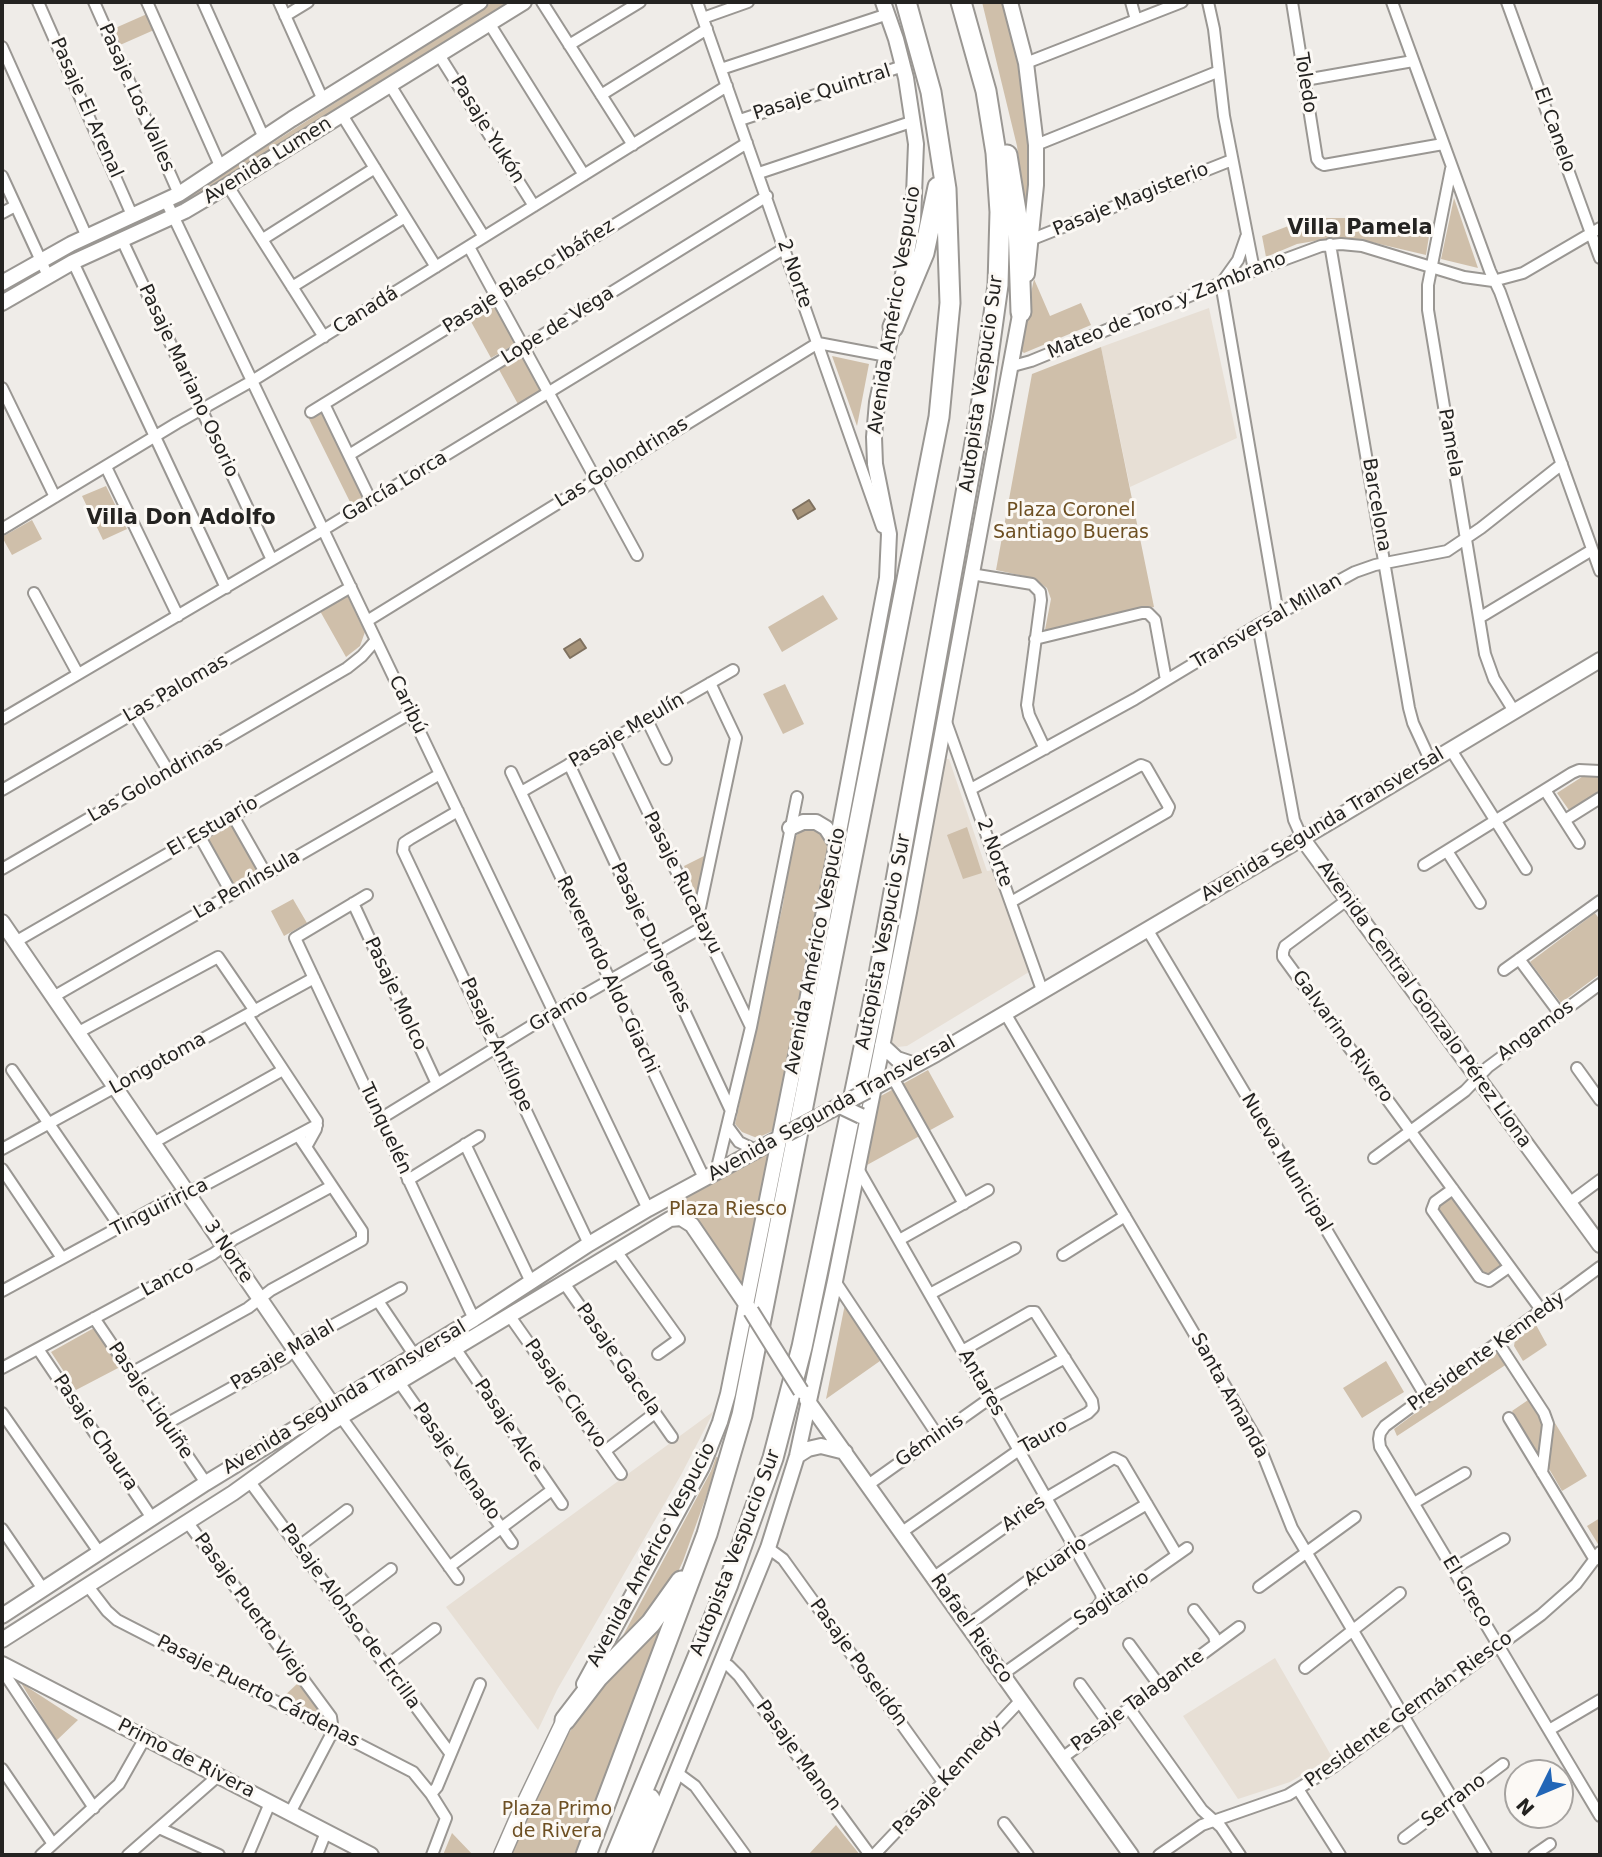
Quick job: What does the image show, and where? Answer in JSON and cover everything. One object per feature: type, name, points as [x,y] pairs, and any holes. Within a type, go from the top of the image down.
[{"type":"highway","name":"Autopista Vespucio Sur","points":[[586,1855],[707,1534],[742,1415],[939,418],[948,341],[949,227],[942,151],[924,62],[906,2]]},
{"type":"highway","name":"Autopista Vespucio Sur","points":[[616,1855],[740,1553],[780,1432],[808,1321],[876,993],[970,476],[995,317],[1000,262],[996,153],[986,91],[961,2]]},
{"type":"highway","points":[[986,91],[1006,153],[1015,198],[1021,312]]},
{"type":"highway","points":[[893,327],[928,239],[938,190],[942,151]]},
{"type":"highway","points":[[565,1720],[598,1677],[659,1613],[689,1568],[707,1534]]},
{"type":"highway","points":[[635,1855],[674,1711]]},
{"type":"main road","name":"Avenida Lumen","points":[[2,303],[73,262],[173,216],[228,186],[524,2]]},
{"type":"main road","points":[[643,1855],[768,1548],[797,1456],[810,1404],[812,1367],[835,1280],[864,1119],[882,1045],[1021,312],[1030,240],[1036,185],[1036,145],[1026,63],[1010,2]]},
{"type":"main road","name":"Avenida Lumen","points":[[2,283],[39,260],[172,197],[476,3]]},
{"type":"main road","name":"Avenida Américo Vespucio","points":[[502,1855],[565,1720],[709,1451],[728,1394],[748,1306],[783,1136],[884,595],[889,546],[874,450],[875,415],[913,220],[916,159],[914,121],[904,66],[885,8]]},
{"type":"main road","name":"Avenida Segunda Transversal","points":[[2,1616],[206,1483],[415,1356],[589,1244],[710,1175],[893,1078],[1600,660]]},
{"type":"main road","points":[[790,828],[803,822],[816,822],[826,828],[837,845]]},
{"type":"main road","name":"Avenida Central Gonzalo Pérez Llona","points":[[1302,838],[1600,1245]]},
{"type":"main road","name":"3 Norte","points":[[2,922],[341,1417]]},
{"type":"main road","points":[[882,1045],[894,1057],[915,1065]]},
{"type":"main road","points":[[840,1106],[864,1119]]},
{"type":"main road","name":"Avenida Segunda Transversal","points":[[2,1640],[188,1523],[341,1417],[670,1219],[685,1220],[695,1229],[810,1404]]},
{"type":"main road","points":[[787,1368],[812,1367]]},
{"type":"main road","name":"Rafael Riesco","points":[[810,1404],[1131,1855]]},
{"type":"main road","points":[[797,1456],[808,1449],[821,1446],[845,1452]]},
{"type":"main road","name":"Primo de Rivera","points":[[2,1664],[371,1855]]},
{"type":"street","name":"Pasaje El Arenal","points":[[38,2],[132,215]]},
{"type":"street","name":"Pasaje Los Valles","points":[[94,2],[172,197]]},
{"type":"street","points":[[147,2],[221,168]]},
{"type":"street","points":[[203,2],[264,138]]},
{"type":"street","points":[[279,2],[323,100]]},
{"type":"street","points":[[285,16],[308,2]]},
{"type":"street","points":[[542,2],[632,145]]},
{"type":"street","points":[[569,45],[640,2]]},
{"type":"street","name":"2 Norte","points":[[697,2],[889,546]]},
{"type":"street","points":[[601,95],[705,23],[748,2]]},
{"type":"street","points":[[1131,2],[1136,20]]},
{"type":"street","points":[[1026,63],[1182,2]]},
{"type":"street","points":[[1208,2],[1232,160],[1255,270]]},
{"type":"street","points":[[1292,3],[1304,2]]},
{"type":"street","name":"Pamela","points":[[1392,2],[1600,571]]},
{"type":"street","name":"El Canelo","points":[[1507,2],[1596,231],[1600,258]]},
{"type":"street","name":"Toledo","points":[[1292,3],[1320,163],[1324,165],[1443,144]]},
{"type":"street","points":[[721,69],[885,8]]},
{"type":"street","points":[[489,23],[584,176]]},
{"type":"street","points":[[2,47],[87,237]]},
{"type":"street","name":"Pasaje Yukón","points":[[439,55],[534,206]]},
{"type":"street","points":[[1305,80],[1413,61]]},
{"type":"street","name":"Pasaje Quintral","points":[[740,120],[904,66]]},
{"type":"street","points":[[1036,145],[1217,72]]},
{"type":"street","points":[[390,85],[484,237]]},
{"type":"street","name":"Canadá","points":[[2,529],[155,436],[252,382],[727,86]]},
{"type":"street","points":[[342,115],[436,267]]},
{"type":"street","points":[[759,173],[914,121]]},
{"type":"street","name":"Pasaje Blasco Ibáñez","points":[[310,412],[747,142]]},
{"type":"street","name":"Pasaje Magisterio","points":[[1030,240],[1232,160]]},
{"type":"street","points":[[263,239],[375,168]]},
{"type":"street","name":"Pamela","points":[[1451,168],[1427,293],[1428,310],[1488,667],[1514,712]]},
{"type":"street","points":[[2,176],[48,275]]},
{"type":"street","points":[[228,186],[324,337]]},
{"type":"street","name":"Lope de Vega","points":[[349,456],[766,196]]},
{"type":"street","name":"Caribú","points":[[172,197],[173,216],[648,1209]]},
{"type":"street","points":[[2,213],[15,206]]},
{"type":"street","points":[[292,286],[405,216]]},
{"type":"street","name":"Mateo de Toro y Zambrano","points":[[1009,367],[1031,361],[1302,251],[1330,244],[1372,248],[1474,280],[1493,281],[1523,273],[1596,231]]},
{"type":"street","points":[[1247,233],[1238,260],[1221,283],[1279,614]]},
{"type":"street","name":"Pasaje Mariano Osorio","points":[[121,240],[272,560]]},
{"type":"street","name":"Barcelona","points":[[1330,244],[1409,708],[1431,762]]},
{"type":"street","points":[[469,247],[637,555]]},
{"type":"street","name":"García Lorca","points":[[2,719],[323,530],[785,248]]},
{"type":"street","points":[[73,262],[226,587]]},
{"type":"street","points":[[818,343],[887,356]]},
{"type":"street","name":"Las Golondrinas","points":[[367,621],[818,343]]},
{"type":"street","points":[[2,388],[55,497]]},
{"type":"street","points":[[324,404],[371,501]]},
{"type":"street","name":"Transversal Millan","points":[[971,789],[1355,572],[1386,563],[1439,554],[1467,538],[1562,464]]},
{"type":"street","points":[[106,467],[178,615]]},
{"type":"street","points":[[1479,618],[1592,550]]},
{"type":"street","points":[[971,574],[1035,586],[1041,596],[1027,705],[1045,749]]},
{"type":"street","name":"Las Palomas","points":[[2,790],[351,587]]},
{"type":"street","points":[[34,593],[78,674]]},
{"type":"street","points":[[1035,639],[1148,613],[1155,620],[1166,680]]},
{"type":"street","name":"Avenida Central Gonzalo Pérez Llona","points":[[1258,625],[1294,820],[1302,838]]},
{"type":"street","name":"Las Golondrinas","points":[[2,869],[347,668],[376,640]]},
{"type":"street","name":"Pasaje Meulín","points":[[521,792],[733,670]]},
{"type":"street","points":[[700,922],[736,738],[710,683]]},
{"type":"street","name":"El Estuario","points":[[15,942],[411,713]]},
{"type":"street","points":[[134,714],[169,772]]},
{"type":"street","name":"2 Norte","points":[[944,717],[1042,990]]},
{"type":"street","points":[[646,720],[666,759]]},
{"type":"street","name":"Pasaje Rucatayu","points":[[613,739],[751,1027]]},
{"type":"street","points":[[1451,750],[1526,869]]},
{"type":"street","name":"Pasaje Dungenes","points":[[569,764],[731,1111]]},
{"type":"street","points":[[992,847],[1142,765],[1146,767],[1169,807],[1167,813],[1011,902]]},
{"type":"street","points":[[1424,865],[1579,770],[1600,771]]},
{"type":"street","name":"Reverendo Aldo Giachi","points":[[511,772],[610,980],[710,1175]]},
{"type":"street","name":"La Península","points":[[53,997],[440,774]]},
{"type":"street","points":[[1545,790],[1579,843]]},
{"type":"street","points":[[710,1175],[728,1127],[797,797]]},
{"type":"street","points":[[1565,820],[1600,799]]},
{"type":"street","name":"Pasaje Antílope","points":[[458,811],[410,839],[403,846],[404,855],[589,1244]]},
{"type":"street","points":[[233,816],[266,874]]},
{"type":"street","points":[[199,835],[232,894]]},
{"type":"street","points":[[1447,851],[1480,903]]},
{"type":"street","points":[[353,903],[367,895]]},
{"type":"street","name":"Galvarino Rivero","points":[[1347,900],[1285,946],[1283,954],[1542,1311]]},
{"type":"street","points":[[1504,970],[1600,901]]},
{"type":"street","name":"Tunquelén","points":[[353,903],[295,939],[474,1319]]},
{"type":"street","name":"Pasaje Molco","points":[[353,903],[437,1084]]},
{"type":"street","name":"Gramo","points":[[380,1119],[554,1012],[657,953],[700,922]]},
{"type":"street","name":"Nueva Municipal","points":[[1147,929],[1426,1397]]},
{"type":"street","points":[[77,1033],[218,957],[283,1070],[317,1121],[306,1147]]},
{"type":"street","points":[[1519,959],[1560,1014]]},
{"type":"street","name":"Longotoma","points":[[2,1149],[314,978]]},
{"type":"street","name":"Angamos","points":[[1374,1158],[1465,1091],[1488,1067],[1600,984]]},
{"type":"street","name":"Santa Amanda","points":[[1005,1013],[1257,1440],[1285,1515],[1486,1855]]},
{"type":"street","points":[[1577,1068],[1599,1094]]},
{"type":"street","points":[[12,1070],[120,1227]]},
{"type":"street","points":[[153,1143],[283,1070]]},
{"type":"street","points":[[893,1078],[964,1204]]},
{"type":"street","name":"Tinguiririca","points":[[3,1289],[186,1191],[201,1188],[317,1125]]},
{"type":"street","points":[[728,1127],[739,1142],[756,1150]]},
{"type":"street","points":[[131,1373],[248,1308],[271,1290],[363,1237],[362,1231],[298,1136]]},
{"type":"street","points":[[408,1180],[479,1136]]},
{"type":"street","points":[[465,1144],[531,1282]]},
{"type":"street","name":"Antares","points":[[857,1167],[1101,1594],[1102,1601]]},
{"type":"street","points":[[2,1169],[62,1258]]},
{"type":"street","points":[[1569,1203],[1600,1180]]},
{"type":"street","name":"Lanco","points":[[2,1368],[331,1186]]},
{"type":"street","points":[[1453,1189],[1435,1202],[1432,1210],[1479,1277],[1489,1281],[1509,1267]]},
{"type":"street","points":[[899,1240],[988,1190]]},
{"type":"street","points":[[1063,1255],[1125,1216]]},
{"type":"street","points":[[930,1294],[1015,1248]]},
{"type":"street","points":[[616,1251],[678,1339],[658,1354]]},
{"type":"street","name":"Presidente Kennedy","points":[[1379,1439],[1385,1426],[1600,1268]]},
{"type":"street","points":[[835,1280],[938,1436]]},
{"type":"street","name":"Pasaje Gacela","points":[[564,1283],[672,1437]]},
{"type":"street","name":"Pasaje Malal","points":[[166,1423],[285,1359],[304,1341],[401,1288]]},
{"type":"street","points":[[378,1300],[415,1356]]},
{"type":"street","name":"Tauro","points":[[902,1532],[1019,1450],[1093,1408],[1092,1401],[1035,1312],[1030,1312],[962,1351]]},
{"type":"street","name":"Pasaje Ciervo","points":[[509,1315],[621,1474]]},
{"type":"street","name":"Pasaje Liquiñe","points":[[94,1318],[206,1483]]},
{"type":"street","points":[[1499,1344],[1544,1413],[1548,1424],[1542,1473]]},
{"type":"street","name":"Pasaje Alce","points":[[455,1348],[562,1504]]},
{"type":"street","name":"Pasaje Chaura","points":[[38,1349],[152,1518]]},
{"type":"street","name":"Géminis","points":[[868,1485],[989,1399],[1065,1358]]},
{"type":"street","name":"Pasaje Venado","points":[[399,1382],[512,1543]]},
{"type":"street","points":[[2,1413],[99,1552]]},
{"type":"street","points":[[605,1451],[655,1413]]},
{"type":"street","name":"3 Norte","points":[[341,1417],[458,1579]]},
{"type":"street","points":[[1509,1418],[1597,1556]]},
{"type":"street","name":"El Greco","points":[[1379,1439],[1380,1447],[1600,1816]]},
{"type":"street","name":"Aries","points":[[934,1577],[1046,1498],[1111,1458],[1122,1462],[1147,1504]]},
{"type":"street","points":[[1414,1503],[1465,1473]]},
{"type":"street","name":"Pasaje Alonso de Ercilla","points":[[250,1482],[450,1753]]},
{"type":"street","points":[[450,1567],[552,1490]]},
{"type":"street","name":"Acuario","points":[[968,1625],[1074,1547],[1147,1504]]},
{"type":"street","name":"Sagitario","points":[[1003,1674],[1102,1601],[1116,1598],[1182,1552],[1147,1504]]},
{"type":"street","points":[[298,1547],[347,1510]]},
{"type":"street","points":[[1259,1587],[1355,1517]]},
{"type":"street","name":"Pasaje Puerto Viejo","points":[[188,1523],[331,1717],[334,1731]]},
{"type":"street","points":[[2,1529],[43,1589]]},
{"type":"street","points":[[1453,1569],[1504,1539]]},
{"type":"street","name":"Pasaje Poseidón","points":[[768,1548],[783,1559],[943,1782]]},
{"type":"street","name":"Presidente Germán Riesco","points":[[1159,1855],[1196,1828],[1279,1798],[1341,1762],[1568,1592],[1597,1556]]},
{"type":"street","points":[[342,1606],[391,1569]]},
{"type":"street","name":"Pasaje Puerto Cárdenas","points":[[87,1586],[114,1618],[410,1770],[431,1794]]},
{"type":"street","points":[[1305,1668],[1400,1593]]},
{"type":"street","name":"Pasaje Talagante","points":[[1062,1758],[1216,1644],[1214,1636],[1194,1609]]},
{"type":"street","points":[[1216,1644],[1239,1628]]},
{"type":"street","points":[[386,1666],[435,1629]]},
{"type":"street","points":[[1129,1644],[1159,1685]]},
{"type":"street","name":"Pasaje Manon","points":[[721,1662],[739,1676],[872,1855]]},
{"type":"street","points":[[2,1670],[94,1808]]},
{"type":"street","points":[[432,1855],[446,1818],[431,1794],[437,1787],[480,1684]]},
{"type":"street","points":[[1080,1684],[1108,1723]]},
{"type":"street","name":"Pasaje Kennedy","points":[[872,1855],[1021,1700]]},
{"type":"street","points":[[1549,1730],[1600,1700]]},
{"type":"street","points":[[1129,1708],[1202,1810],[1240,1855]]},
{"type":"street","points":[[290,1813],[334,1731]]},
{"type":"street","points":[[41,1855],[123,1778],[145,1738]]},
{"type":"street","name":"Serrano","points":[[1404,1838],[1503,1764]]},
{"type":"street","points":[[2,1769],[53,1844]]},
{"type":"street","points":[[676,1772],[695,1786],[745,1855]]},
{"type":"street","points":[[128,1855],[218,1776]]},
{"type":"street","points":[[1298,1789],[1340,1855]]},
{"type":"street","points":[[1589,1796],[1600,1789]]},
{"type":"street","points":[[248,1855],[270,1803]]},
{"type":"street","points":[[1004,1823],[1028,1855]]},
{"type":"street","points":[[159,1828],[219,1855]]},
{"type":"street","points":[[317,1855],[326,1832]]},
{"type":"street","points":[[1534,1855],[1550,1844]]},
{"type":"shaded area","points":[[1209,308],[1237,438],[1130,487],[1101,347]]},
{"type":"shaded area","points":[[809,500],[815,509],[798,519],[793,510]]},
{"type":"shaded area","points":[[580,639],[586,648],[570,658],[564,649]]},
{"type":"shaded area","points":[[943,759],[949,759],[987,871],[993,870],[1029,972],[907,1046],[897,1047],[891,1044],[891,1037]]},
{"type":"shaded area","points":[[714,1411],[681,1475],[557,1690],[538,1730],[446,1607]]},
{"type":"shaded area","points":[[1275,1658],[1332,1757],[1290,1782],[1238,1799],[1183,1716]]},
{"type":"green space","points":[[493,2],[512,2],[176,209],[173,203],[222,175]]},
{"type":"green space","points":[[982,2],[1005,2],[1026,94],[1034,165],[1027,223],[1017,146]]},
{"type":"green space","points":[[147,14],[154,30],[120,45],[113,29]]},
{"type":"green space","points":[[1454,198],[1478,268],[1441,259]]},
{"type":"green space","points":[[166,206],[166,214],[50,268],[46,263]]},
{"type":"green space","points":[[1323,218],[1358,218],[1429,236],[1426,255],[1358,239],[1326,239],[1297,244],[1266,257],[1262,236],[1291,225]]},
{"type":"green space","points":[[1034,279],[1050,316],[1081,303],[1091,325],[1024,353],[1019,349]]},
{"type":"green space","points":[[494,303],[517,343],[491,358],[469,318]]},
{"type":"green space","name":"Plaza Coronel Santiago Bueras","points":[[1101,347],[1154,607],[1044,635],[1051,599],[1047,588],[1033,578],[996,570],[1032,374]]},
{"type":"green space","points":[[523,352],[545,392],[519,406],[497,366]]},
{"type":"green space","points":[[832,356],[869,364],[857,426]]},
{"type":"green space","points":[[323,409],[368,499],[352,506],[308,417]]},
{"type":"green space","points":[[106,486],[127,529],[103,540],[82,496]]},
{"type":"green space","points":[[32,520],[42,539],[12,555],[2,537]]},
{"type":"green space","points":[[347,595],[365,632],[360,646],[346,657],[320,611]]},
{"type":"green space","points":[[823,595],[838,619],[782,652],[768,627]]},
{"type":"green space","points":[[785,684],[804,724],[783,734],[763,694]]},
{"type":"green space","points":[[1588,773],[1600,775],[1600,795],[1571,813],[1557,793]]},
{"type":"green space","points":[[232,822],[261,871],[234,887],[205,838]]},
{"type":"green space","points":[[967,827],[982,873],[963,879],[947,835]]},
{"type":"green space","points":[[801,831],[819,831],[831,843],[775,1130],[757,1138],[742,1132],[735,1124],[783,904],[793,839]]},
{"type":"green space","points":[[706,855],[699,901],[684,866]]},
{"type":"green space","points":[[293,899],[307,923],[284,936],[271,911]]},
{"type":"green space","points":[[1595,913],[1600,920],[1600,974],[1561,1003],[1530,962]]},
{"type":"green space","points":[[928,1070],[954,1117],[867,1165],[879,1097]]},
{"type":"green space","name":"Plaza Riesco","points":[[772,1149],[744,1290],[669,1206]]},
{"type":"green space","points":[[1450,1196],[1457,1198],[1501,1261],[1502,1267],[1491,1276],[1480,1272],[1436,1212],[1437,1206]]},
{"type":"green space","points":[[845,1304],[880,1361],[826,1399]]},
{"type":"green space","points":[[1535,1323],[1547,1345],[1523,1361],[1514,1346],[1515,1340]]},
{"type":"green space","points":[[94,1328],[120,1367],[76,1390],[51,1352]]},
{"type":"green space","points":[[1500,1352],[1507,1364],[1397,1436],[1394,1429]]},
{"type":"green space","points":[[1386,1361],[1404,1392],[1362,1418],[1343,1388]]},
{"type":"green space","points":[[1531,1398],[1543,1417],[1538,1454],[1512,1411]]},
{"type":"green space","points":[[1555,1423],[1587,1476],[1562,1491],[1548,1467]]},
{"type":"green space","points":[[716,1457],[720,1458],[672,1585],[611,1658],[711,1471]]},
{"type":"green space","points":[[1600,1518],[1600,1540],[1598,1544],[1587,1526]]},
{"type":"green space","name":"Plaza Primo de Rivera","points":[[671,1610],[673,1613],[574,1855],[511,1855],[543,1780],[567,1736],[587,1706]]},
{"type":"green space","points":[[21,1683],[78,1720],[56,1741]]},
{"type":"green space","points":[[298,1683],[330,1725],[281,1699]]},
{"type":"green space","points":[[836,1825],[860,1855],[808,1855]]},
{"type":"green space","points":[[452,1833],[473,1855],[443,1855]]},
{"type":"district","name":"Villa Pamela","points":[[1360,229]]},
{"type":"district","name":"Villa Don Adolfo","points":[[181,519]]}]
